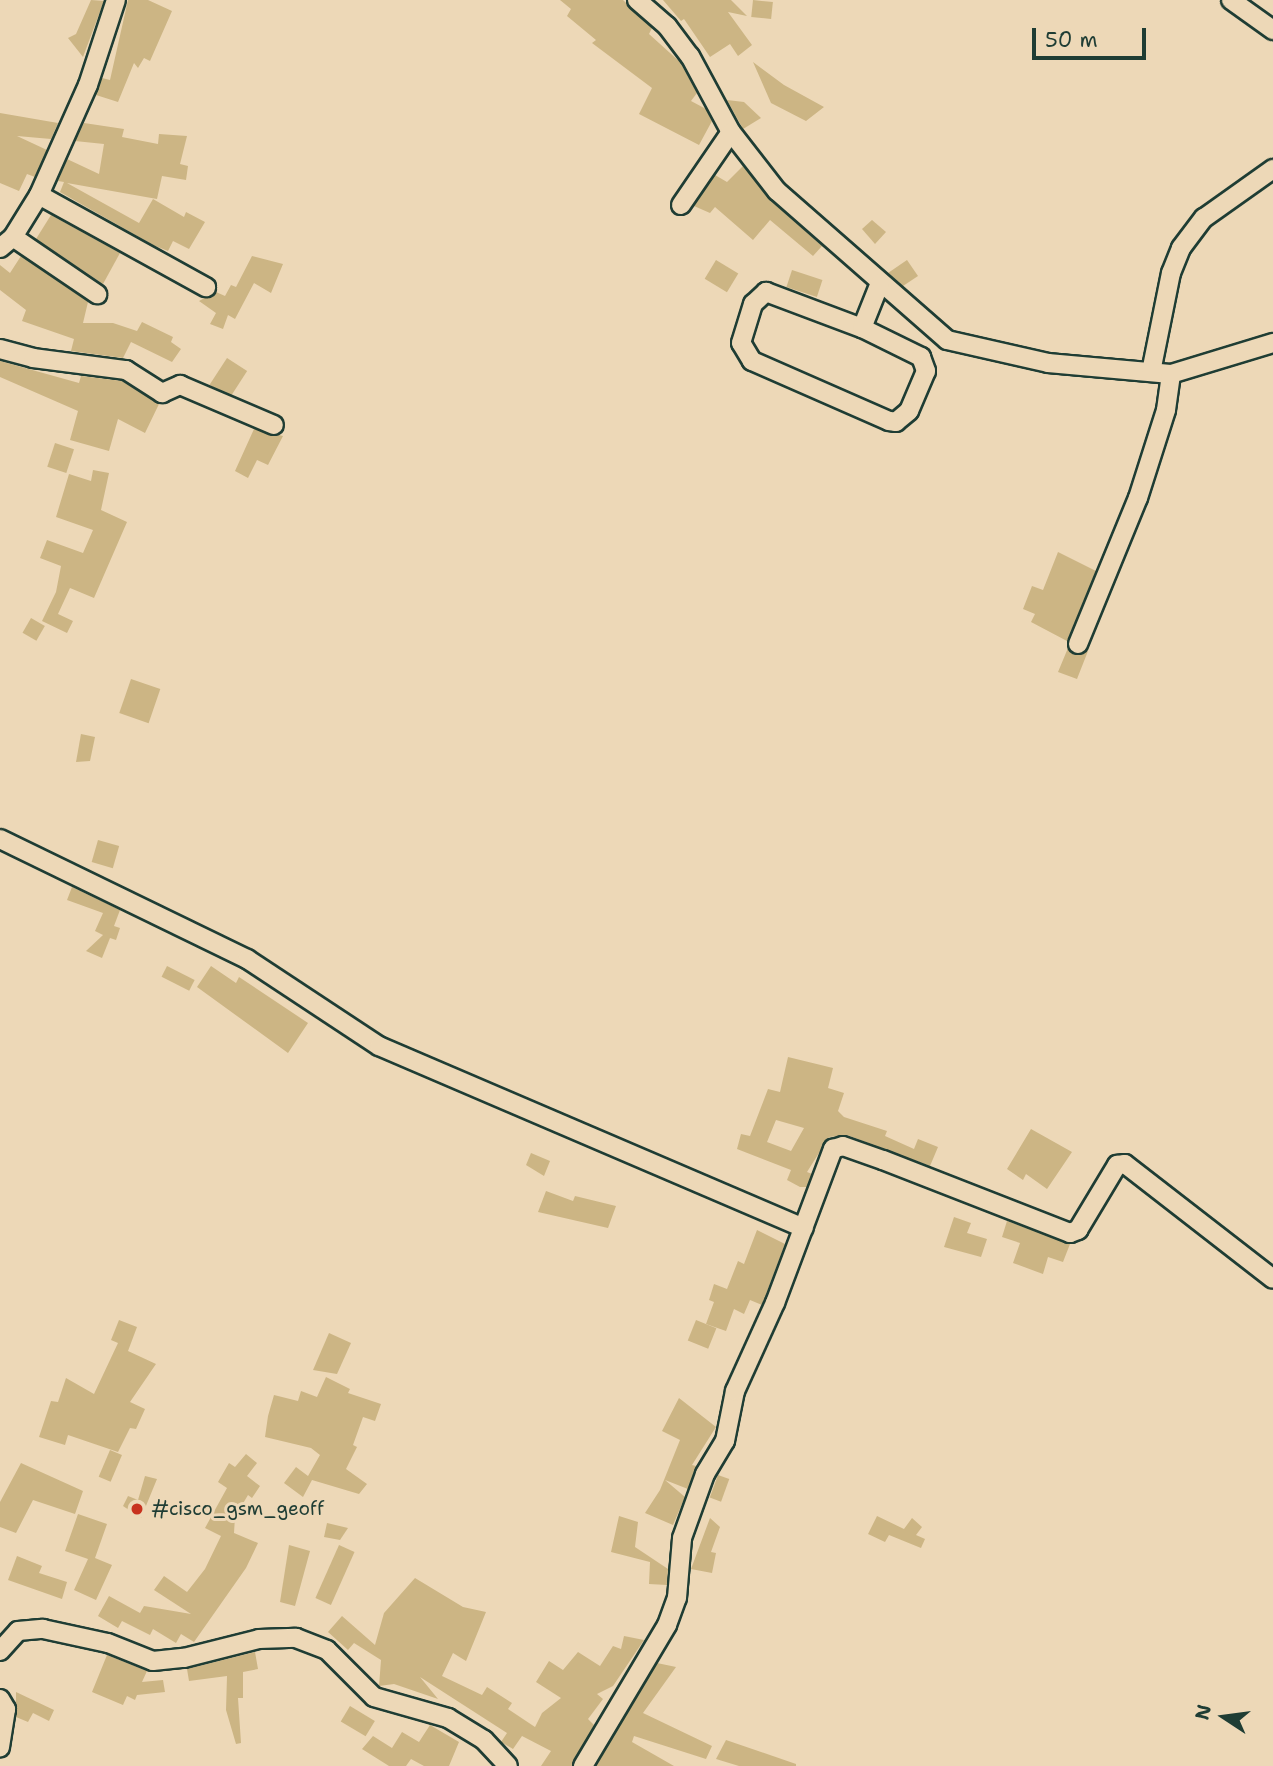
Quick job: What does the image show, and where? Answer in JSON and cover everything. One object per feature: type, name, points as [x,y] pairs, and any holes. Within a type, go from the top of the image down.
[{"type":"street","points":[[97,294],[7,243],[39,195],[88,85],[116,0],[109,0]]},
{"type":"street","points":[[637,0],[667,26],[690,55],[731,132],[777,191],[921,321],[961,346],[1048,363],[1171,374],[1273,343]]},
{"type":"street","points":[[1231,0],[1273,30]]},
{"type":"street","points":[[681,205],[731,132]]},
{"type":"street","points":[[1151,372],[1168,284],[1181,248],[1204,218],[1273,169]]},
{"type":"street","points":[[39,195],[206,287]]},
{"type":"street","points":[[862,328],[880,283]]},
{"type":"street","points":[[766,292],[862,328],[921,357],[927,364],[909,411],[896,422],[752,361],[741,343],[753,304],[766,292]]},
{"type":"street","points":[[0,349],[33,358],[126,370],[162,393],[180,385],[274,425]]},
{"type":"street","points":[[1078,644],[1138,498],[1166,410],[1171,374]]},
{"type":"street","points":[[0,839],[247,959],[379,1046],[804,1228]]},
{"type":"street","points":[[583,1766],[667,1625],[677,1598],[682,1538],[705,1474],[724,1441],[735,1391],[804,1228],[829,1154],[837,1147],[1070,1233],[1077,1230],[1121,1163],[1273,1279]]},
{"type":"street","points":[[0,1651],[18,1631],[43,1629],[108,1643],[153,1661],[184,1658],[259,1639],[296,1638],[327,1650],[374,1697],[448,1718],[484,1740],[508,1766]]},
{"type":"street","points":[[0,1699],[6,1709],[0,1748]]},
{"type":"building","points":[[91,0],[104,1],[83,57],[68,38],[76,34]]},
{"type":"building","points":[[128,0],[148,0],[172,11],[150,61],[144,58],[138,68],[134,63],[118,102],[96,95],[102,78],[110,80]]},
{"type":"building","points":[[560,0],[623,0],[652,28],[649,34],[680,62],[697,93],[691,101],[706,109],[712,121],[699,145],[639,114],[652,88],[592,43],[596,40],[567,16],[571,9]]},
{"type":"building","points":[[663,0],[731,0],[747,16],[728,12],[752,45],[738,56],[730,44],[710,57],[684,19],[681,21]]},
{"type":"building","points":[[753,0],[773,2],[771,19],[751,17]]},
{"type":"building","points":[[753,62],[784,85],[824,107],[806,121],[771,103]]},
{"type":"building","points":[[727,100],[744,102],[761,118],[743,129]]},
{"type":"building","points":[[0,113],[58,123],[51,139],[17,136],[47,150],[35,177],[27,174],[19,191],[0,183]]},
{"type":"building","points":[[84,123],[124,129],[122,137],[158,144],[159,134],[187,136],[180,164],[188,166],[186,180],[162,176],[157,199],[67,183],[139,223],[153,199],[184,217],[186,212],[205,222],[189,249],[173,241],[168,251],[153,245],[60,192],[64,182],[58,181],[67,159],[99,174],[104,144],[75,141]]},
{"type":"building","points":[[743,166],[769,199],[822,246],[813,256],[770,220],[753,240],[715,207],[710,213],[694,206],[715,175],[727,182]]},
{"type":"building","points":[[51,215],[120,253],[103,284],[36,239]]},
{"type":"building","points":[[872,220],[886,232],[875,244],[862,229]]},
{"type":"building","points":[[21,256],[88,302],[83,323],[113,323],[137,331],[142,322],[173,337],[171,342],[181,349],[172,362],[131,342],[123,358],[71,351],[74,339],[22,321],[26,310],[0,290],[0,265],[10,273]]},
{"type":"building","points":[[252,256],[283,264],[271,293],[254,283],[235,319],[228,315],[223,329],[210,324],[216,313],[199,301],[216,292],[225,296],[231,285],[236,287]]},
{"type":"building","points":[[716,260],[738,273],[727,292],[705,279]]},
{"type":"building","points":[[907,260],[918,276],[903,286],[888,273]]},
{"type":"building","points":[[792,270],[822,280],[817,297],[786,287]]},
{"type":"building","points":[[227,358],[247,371],[230,398],[210,385]]},
{"type":"building","points":[[0,361],[79,383],[81,376],[122,381],[159,404],[145,433],[118,419],[109,451],[70,440],[78,411],[0,377]]},
{"type":"building","points":[[254,429],[283,436],[268,465],[257,460],[248,478],[235,471]]},
{"type":"building","points":[[55,443],[74,449],[66,473],[47,467]]},
{"type":"building","points":[[93,470],[109,473],[101,510],[127,522],[94,598],[70,588],[58,614],[73,621],[67,633],[42,621],[56,592],[61,566],[40,558],[47,540],[83,553],[93,530],[56,517],[69,474],[91,481]]},
{"type":"building","points":[[1058,552],[1096,571],[1067,641],[1031,622],[1035,614],[1023,609],[1032,586],[1043,590]]},
{"type":"building","points":[[31,618],[45,626],[36,641],[22,633]]},
{"type":"building","points":[[1068,648],[1074,655],[1088,651],[1077,679],[1058,672]]},
{"type":"building","points":[[131,679],[160,689],[149,723],[119,713]]},
{"type":"building","points":[[81,734],[95,737],[90,761],[76,762]]},
{"type":"building","points":[[98,840],[119,846],[113,868],[92,862]]},
{"type":"building","points":[[72,887],[120,910],[114,926],[120,928],[116,940],[110,938],[102,958],[86,951],[103,935],[95,931],[103,913],[67,900]]},
{"type":"building","points":[[167,966],[195,980],[189,991],[162,977]]},
{"type":"building","points":[[211,966],[236,983],[239,977],[308,1023],[288,1053],[197,987]]},
{"type":"building","points":[[788,1057],[833,1068],[828,1088],[844,1093],[838,1111],[844,1117],[887,1131],[885,1136],[914,1149],[918,1139],[938,1147],[930,1166],[847,1135],[829,1137],[807,1172],[812,1174],[807,1187],[800,1187],[787,1180],[791,1170],[737,1149],[741,1134],[750,1136],[768,1089],[780,1092]],"holes":[[[776,1120],[804,1128],[791,1151],[767,1142]]]},
{"type":"building","points":[[1031,1129],[1072,1152],[1047,1189],[1026,1174],[1023,1180],[1007,1169]]},
{"type":"building","points":[[531,1153],[550,1161],[544,1176],[526,1165]]},
{"type":"building","points":[[546,1191],[573,1201],[575,1196],[616,1206],[608,1228],[538,1212]]},
{"type":"building","points":[[954,1217],[971,1223],[967,1233],[987,1239],[981,1257],[944,1247]]},
{"type":"building","points":[[1007,1221],[1070,1244],[1063,1262],[1048,1257],[1043,1274],[1013,1263],[1020,1243],[1002,1237]]},
{"type":"building","points":[[757,1230],[785,1244],[762,1305],[750,1300],[744,1314],[734,1309],[726,1331],[706,1324],[714,1302],[709,1300],[714,1284],[727,1289],[738,1261],[744,1264]]},
{"type":"building","points":[[119,1320],[137,1327],[128,1351],[156,1364],[130,1402],[145,1409],[136,1429],[130,1428],[118,1452],[68,1435],[65,1445],[39,1437],[51,1401],[58,1402],[66,1378],[94,1394],[118,1343],[111,1340]]},
{"type":"building","points":[[696,1320],[716,1328],[708,1349],[688,1340]]},
{"type":"building","points":[[329,1333],[351,1343],[337,1374],[313,1370]]},
{"type":"building","points":[[326,1377],[350,1389],[348,1393],[381,1404],[375,1421],[363,1417],[353,1445],[357,1447],[346,1469],[367,1484],[359,1494],[312,1480],[303,1497],[284,1483],[296,1467],[308,1476],[320,1455],[311,1448],[265,1437],[268,1416],[274,1395],[298,1401],[301,1391],[317,1397]]},
{"type":"building","points":[[679,1398],[716,1427],[692,1465],[696,1466],[688,1489],[665,1480],[685,1497],[673,1525],[645,1513],[660,1490],[680,1440],[662,1431]]},
{"type":"building","points":[[110,1450],[122,1455],[111,1482],[99,1477]]},
{"type":"building","points":[[246,1454],[257,1463],[247,1476],[260,1486],[252,1498],[248,1495],[235,1517],[234,1533],[258,1543],[246,1568],[194,1642],[181,1634],[176,1643],[153,1629],[150,1635],[122,1621],[118,1628],[98,1616],[109,1596],[140,1613],[144,1606],[191,1614],[154,1590],[164,1576],[187,1592],[205,1569],[221,1536],[205,1528],[227,1488],[218,1482],[229,1463],[235,1467]]},
{"type":"building","points":[[21,1463],[83,1491],[75,1514],[33,1500],[16,1533],[0,1527],[0,1502]]},
{"type":"building","points":[[718,1475],[729,1479],[721,1502],[710,1498]]},
{"type":"building","points":[[145,1476],[157,1479],[141,1518],[123,1506],[128,1496],[138,1500]]},
{"type":"building","points":[[78,1514],[107,1524],[95,1558],[112,1565],[96,1600],[74,1590],[88,1559],[65,1551]]},
{"type":"building","points":[[619,1516],[638,1522],[635,1547],[668,1569],[667,1585],[649,1584],[650,1562],[611,1552]]},
{"type":"building","points":[[877,1516],[904,1529],[912,1518],[922,1527],[916,1535],[925,1539],[921,1548],[889,1535],[885,1542],[868,1534]]},
{"type":"building","points":[[710,1518],[720,1527],[711,1552],[716,1553],[712,1573],[691,1569]]},
{"type":"building","points":[[327,1523],[348,1528],[340,1540],[324,1537]]},
{"type":"building","points":[[289,1545],[310,1551],[295,1606],[280,1602]]},
{"type":"building","points":[[339,1545],[355,1552],[331,1605],[315,1598]]},
{"type":"building","points":[[17,1556],[42,1566],[39,1573],[67,1582],[62,1599],[8,1580]]},
{"type":"building","points":[[415,1578],[463,1607],[486,1612],[466,1661],[453,1653],[442,1676],[482,1695],[487,1687],[512,1703],[508,1709],[535,1727],[542,1713],[561,1698],[536,1682],[549,1661],[563,1670],[578,1652],[600,1666],[613,1646],[621,1649],[624,1636],[644,1640],[613,1686],[597,1694],[603,1699],[588,1719],[594,1725],[572,1766],[541,1766],[551,1751],[522,1736],[513,1749],[501,1742],[507,1733],[420,1677],[438,1699],[394,1684],[379,1686],[381,1660],[354,1643],[348,1650],[328,1632],[342,1616],[375,1645],[384,1613]]},
{"type":"building","points":[[255,1652],[258,1669],[243,1672],[243,1698],[238,1698],[241,1743],[236,1744],[226,1710],[227,1676],[189,1681],[187,1669]]},
{"type":"building","points":[[107,1655],[147,1671],[142,1682],[163,1680],[165,1692],[137,1695],[135,1700],[127,1696],[123,1705],[92,1692]]},
{"type":"building","points":[[657,1663],[676,1667],[643,1713],[712,1746],[706,1759],[634,1736],[632,1742],[674,1766],[596,1766]]},
{"type":"building","points":[[16,1692],[54,1710],[49,1721],[33,1713],[28,1722],[16,1717]]},
{"type":"building","points":[[350,1706],[375,1721],[366,1736],[341,1721]]},
{"type":"building","points":[[430,1725],[459,1742],[449,1766],[424,1766],[411,1759],[406,1766],[389,1766],[362,1749],[373,1736],[392,1748],[402,1732],[419,1742]]},
{"type":"building","points":[[726,1740],[796,1766],[739,1766],[716,1759]]},
{"type":"place","name":"#cisco_gsm_geoff","points":[[137,1509]]}]
